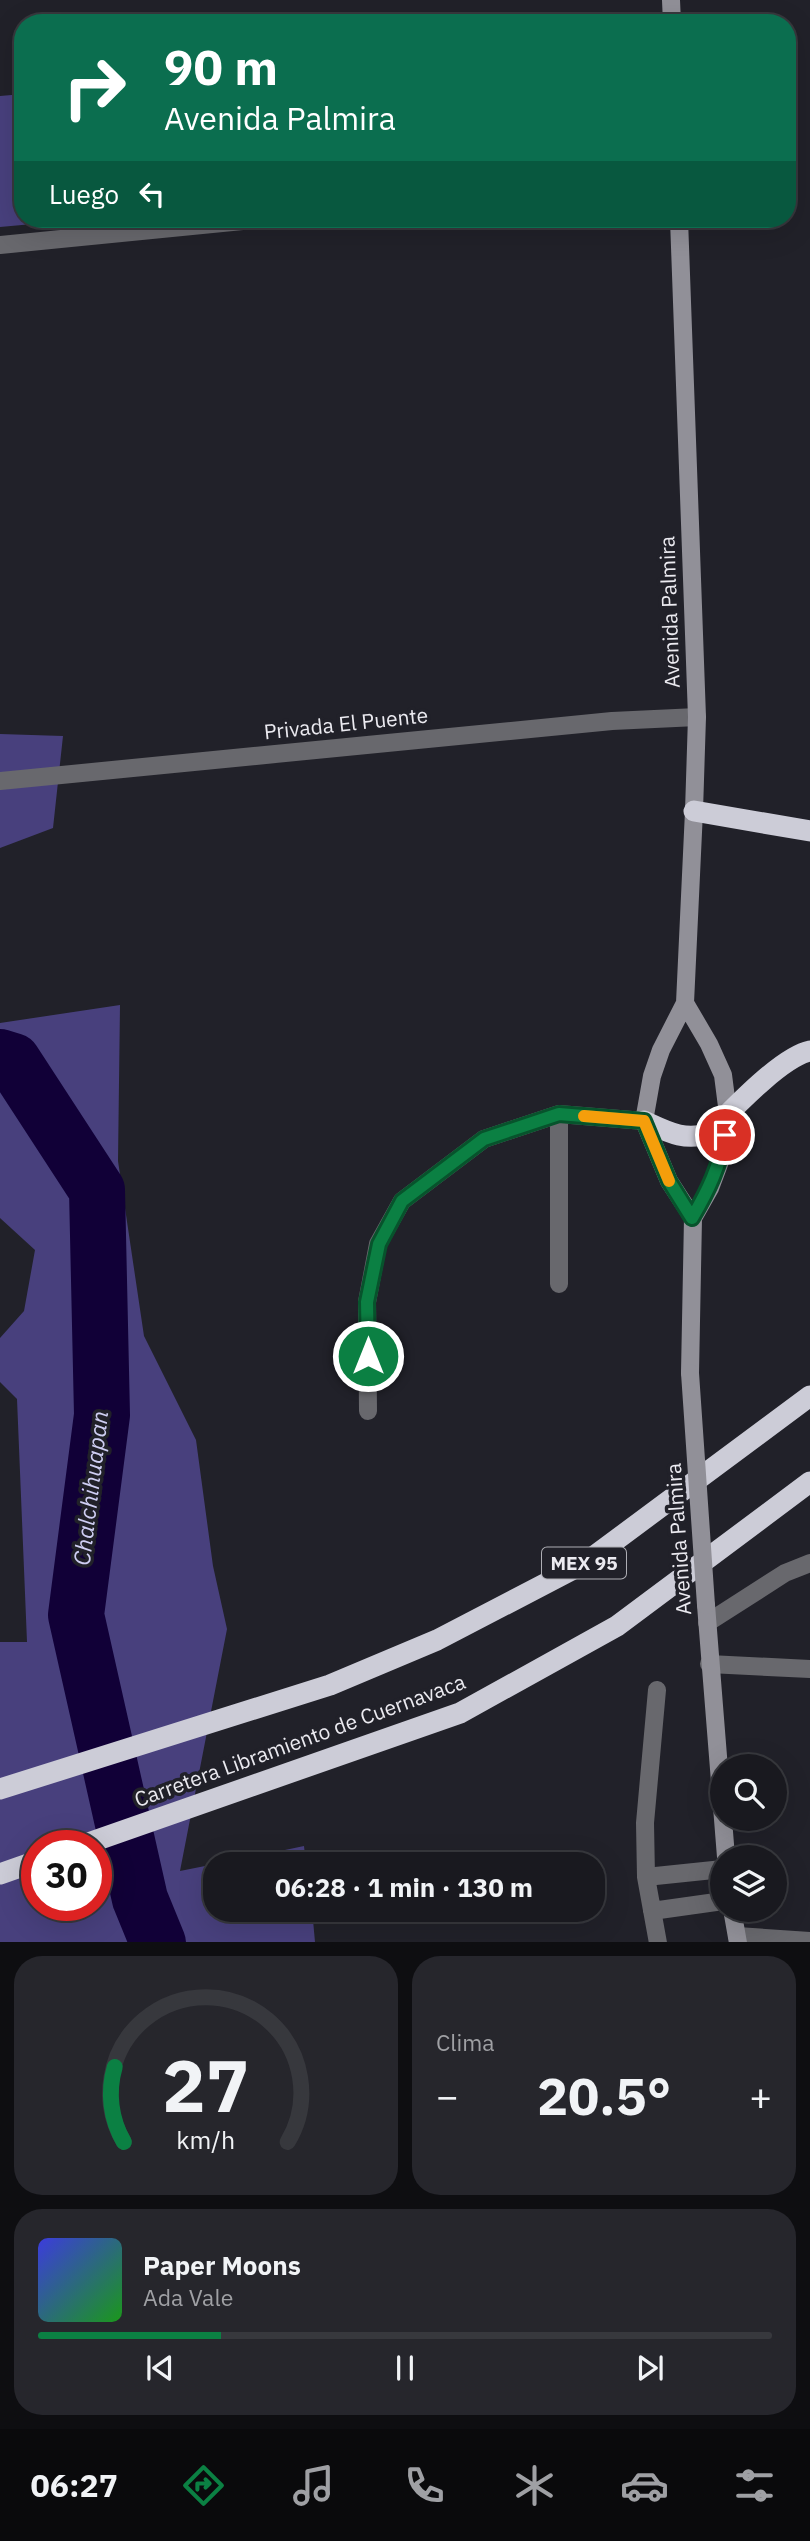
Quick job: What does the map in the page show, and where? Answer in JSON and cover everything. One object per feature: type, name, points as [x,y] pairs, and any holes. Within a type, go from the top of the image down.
[{"type":"highway","points":[[694,811],[810,831]]},
{"type":"highway","points":[[644,1121],[675,1134],[697,1138],[709,1133],[779,1068],[801,1053],[810,1051]]},
{"type":"highway","name":"Carretera Libramiento de Cuernavaca","points":[[0,1788],[330,1685],[437,1640],[585,1563],[810,1396]]},
{"type":"highway","name":"Carretera Libramiento de Cuernavaca","points":[[112,1835],[460,1713],[617,1626],[810,1482]]},
{"type":"highway","points":[[0,1874],[21,1867]]},
{"type":"main road","name":"Avenida Palmira","points":[[644,1121],[652,1076],[685,1003],[694,811],[696,717],[679,228]]},
{"type":"main road","points":[[644,1121],[669,1181],[692,1218],[710,1188],[722,1156],[728,1114],[723,1075],[685,1003]]},
{"type":"main road","name":"Avenida Palmira","points":[[692,1218],[690,1373],[709,1664],[725,1845]]},
{"type":"street","points":[[0,245],[171,228]]},
{"type":"street","name":"Privada El Puente","points":[[0,781],[612,721],[696,717]]},
{"type":"street","points":[[368,1411],[367,1302],[379,1244],[402,1201],[484,1139],[559,1114],[644,1121]]},
{"type":"street","points":[[559,1114],[559,1284]]},
{"type":"street","points":[[706,1614],[810,1563]]},
{"type":"street","points":[[709,1664],[810,1669]]},
{"type":"street","points":[[657,1690],[645,1823],[646,1877],[658,1942]]},
{"type":"street","points":[[646,1877],[710,1870]]},
{"type":"street","points":[[652,1911],[710,1903]]},
{"type":"street","points":[[737,1939],[810,1941]]},
{"type":"shaded area","points":[[14,95],[14,226],[0,227],[0,96]]},
{"type":"shaded area","points":[[0,734],[63,736],[53,828],[0,848]]},
{"type":"shaded area","points":[[120,1005],[118,1161],[144,1336],[196,1440],[213,1566],[227,1629],[180,1871],[203,1866],[203,1922],[313,1922],[315,1942],[0,1942],[0,1642],[27,1642],[17,1399],[0,1382],[0,1338],[24,1311],[35,1250],[0,1218],[0,1023]]},
{"type":"shaded area","points":[[304,1846],[305,1852],[275,1852]]},
{"type":"waterway","name":"Chalchihuapan","points":[[0,1057],[13,1061],[97,1190],[102,1415],[76,1615],[140,1899],[158,1942]]},
{"type":"slow traffic","points":[[584,1116],[644,1121],[669,1181]]},
{"type":"route","points":[[368,1356],[367,1302],[379,1244],[402,1201],[484,1139],[559,1114],[644,1121],[669,1181],[692,1218],[710,1188],[722,1156],[725,1135]]}]
